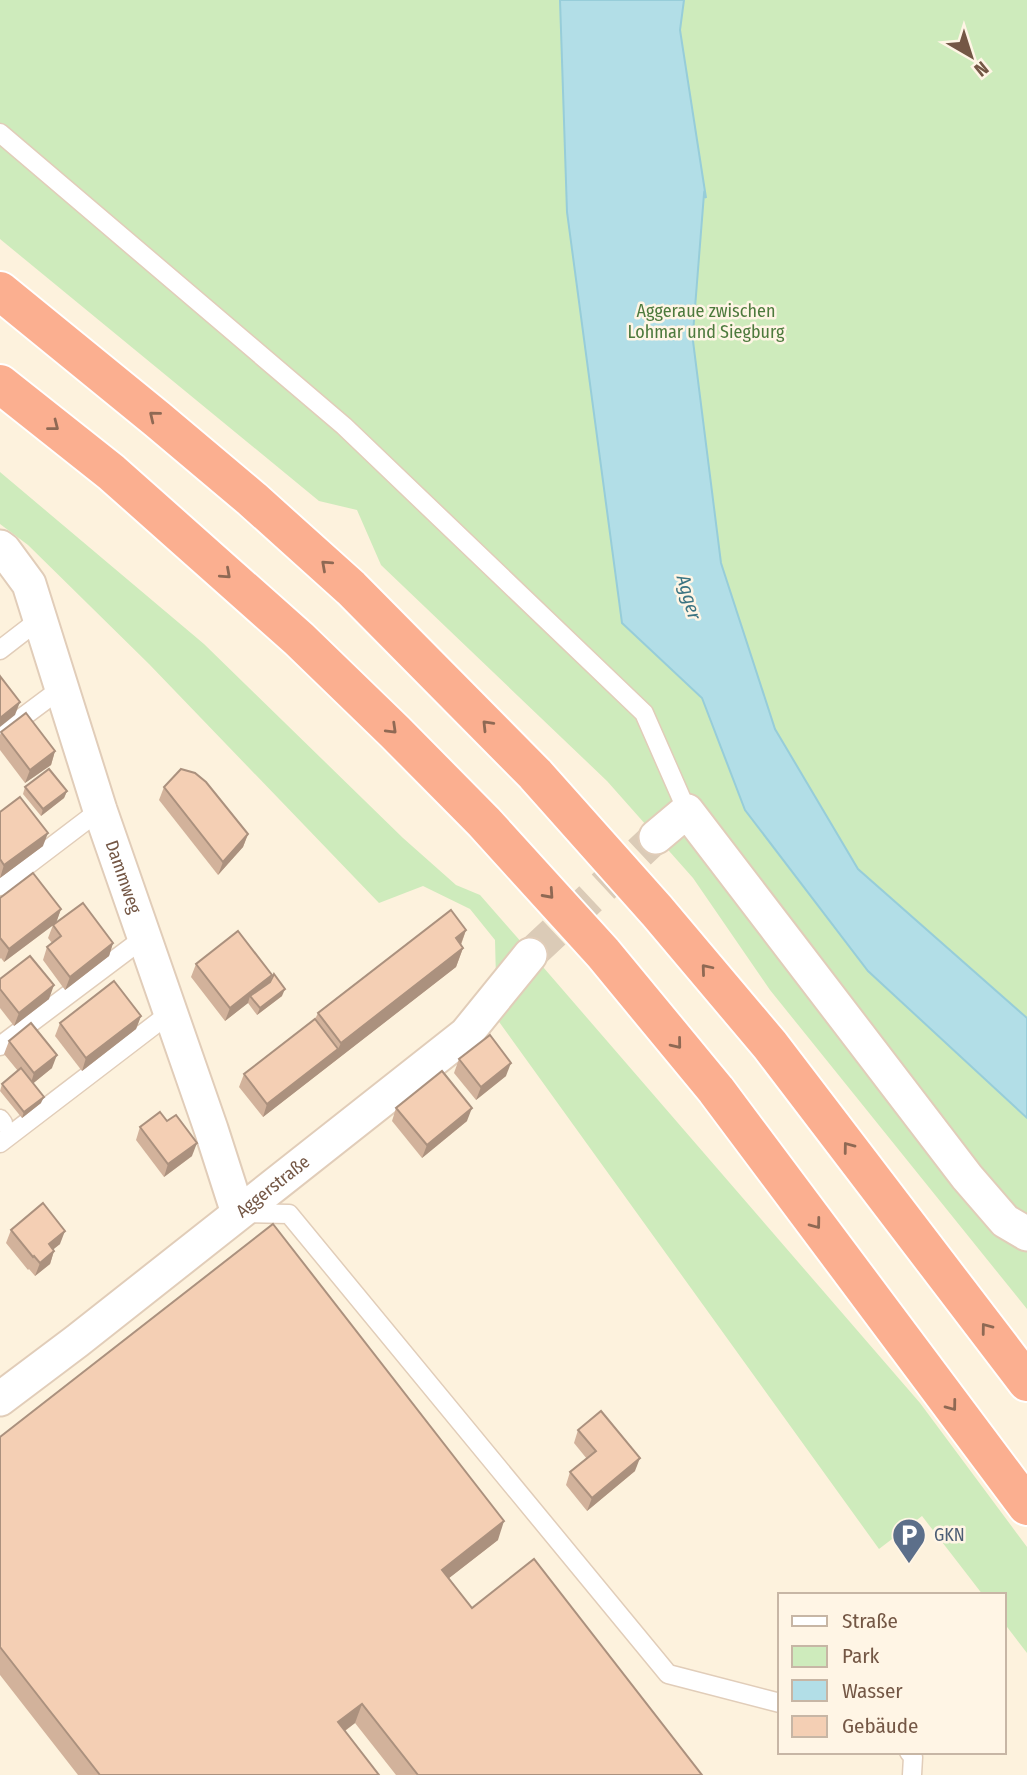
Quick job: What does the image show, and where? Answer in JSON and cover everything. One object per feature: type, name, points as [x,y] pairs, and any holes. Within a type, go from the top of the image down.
[{"type":"highway","points":[[0,291],[252,499],[351,588],[535,774],[657,911],[770,1045],[1027,1382]]},
{"type":"highway","points":[[0,384],[111,472],[299,639],[484,822],[603,953],[716,1090],[1027,1506]]},
{"type":"street","name":"Dammweg","points":[[0,547],[29,584],[100,810],[238,1213]]},
{"type":"street","points":[[656,837],[687,811],[967,1177],[1005,1221],[1027,1234]]},
{"type":"street","name":"Aggerstraße","points":[[0,1399],[466,1034],[530,955]]},
{"type":"lane","points":[[0,133],[344,426],[644,713],[687,811]]},
{"type":"lane","points":[[0,650],[40,619]]},
{"type":"lane","points":[[0,734],[63,687]]},
{"type":"lane","points":[[0,886],[100,810]]},
{"type":"lane","points":[[0,1046],[145,937]]},
{"type":"lane","points":[[0,1143],[170,1013]]},
{"type":"lane","points":[[238,1213],[289,1214],[668,1674],[778,1702]]},
{"type":"lane","points":[[911,1754],[913,1757],[912,1775]]},
{"type":"green space","name":"Aggeraue zwischen Lohmar und Siegburg","points":[[0,0],[1027,0],[1027,1309],[770,990],[693,878],[607,781],[381,565],[357,510],[319,501],[0,239]]},
{"type":"green space","points":[[0,472],[204,644],[403,838],[456,885],[480,895],[920,1403],[1027,1547],[1027,1653],[1006,1626],[1006,1593],[981,1593],[922,1516],[879,1549],[497,1019],[495,940],[470,909],[423,886],[379,903],[149,664],[28,545],[0,524]]},
{"type":"water","name":"Agger","points":[[560,0],[684,0],[680,30],[706,198],[704,194],[692,333],[721,563],[775,729],[858,869],[1027,1018],[1027,1118],[868,971],[745,810],[702,698],[622,623],[567,212]]},
{"type":"building","points":[[0,676],[20,702],[0,718]]},
{"type":"building","points":[[26,713],[55,751],[30,770],[1,732]]},
{"type":"building","points":[[49,769],[67,791],[43,809],[25,787]]},
{"type":"building","points":[[181,769],[195,773],[206,782],[248,834],[223,862],[164,787]]},
{"type":"building","points":[[20,797],[48,833],[4,865],[0,859],[0,812]]},
{"type":"building","points":[[33,873],[61,909],[9,949],[0,938],[0,898]]},
{"type":"building","points":[[83,903],[113,943],[70,977],[47,947],[61,936],[53,925]]},
{"type":"building","points":[[451,910],[466,930],[456,938],[463,948],[341,1043],[318,1013]]},
{"type":"building","points":[[238,931],[272,975],[230,1008],[196,964]]},
{"type":"building","points":[[30,956],[54,985],[19,1013],[0,989],[0,979]]},
{"type":"building","points":[[274,974],[285,989],[260,1008],[250,996],[270,982]]},
{"type":"building","points":[[114,981],[141,1016],[86,1058],[60,1023]]},
{"type":"building","points":[[315,1019],[338,1049],[267,1104],[244,1074]]},
{"type":"building","points":[[31,1023],[57,1055],[34,1073],[9,1041]]},
{"type":"building","points":[[490,1035],[511,1063],[481,1087],[459,1059]]},
{"type":"building","points":[[21,1068],[44,1097],[24,1112],[2,1084]]},
{"type":"building","points":[[442,1071],[472,1108],[427,1145],[396,1108]]},
{"type":"building","points":[[160,1112],[167,1121],[176,1115],[197,1143],[168,1164],[140,1127]]},
{"type":"building","points":[[43,1203],[65,1231],[49,1244],[54,1251],[40,1263],[11,1230]]},
{"type":"building","points":[[273,1224],[504,1521],[442,1570],[472,1608],[534,1559],[702,1775],[418,1775],[362,1704],[338,1722],[379,1775],[100,1775],[0,1647],[0,1437]]},
{"type":"building","points":[[601,1411],[640,1458],[592,1498],[570,1472],[596,1451],[578,1430]]},
{"type":"tunnel","points":[[530,955],[656,837]]},
{"type":"place","name":"GKN","points":[[909,1565]]}]
